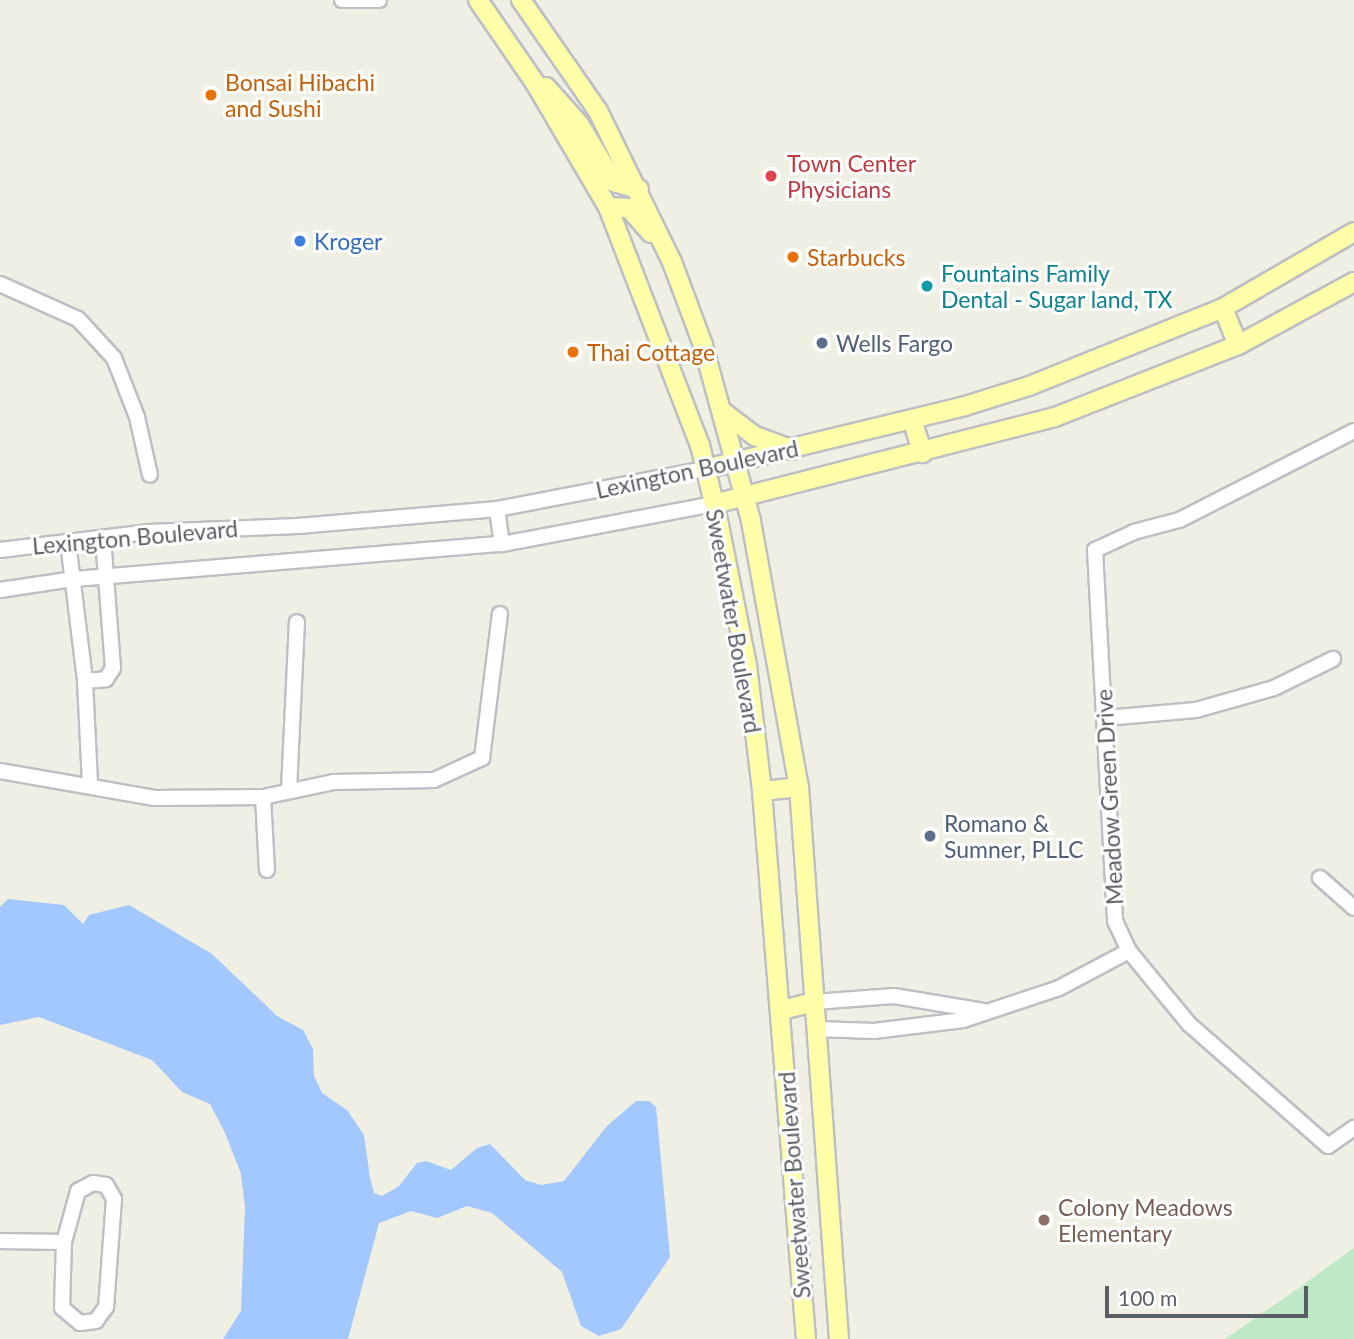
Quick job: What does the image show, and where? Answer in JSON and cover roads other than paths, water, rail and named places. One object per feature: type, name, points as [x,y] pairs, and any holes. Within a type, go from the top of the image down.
[{"type":"main road","name":"Sweetwater Boulevard","points":[[478,0],[536,83],[608,207],[705,469],[714,504],[747,665],[762,791],[806,1339]]},
{"type":"main road","name":"Sweetwater Boulevard","points":[[522,0],[598,111],[639,189],[672,262],[723,412],[745,498],[799,787],[839,1339]]},
{"type":"main road","points":[[536,83],[546,86],[579,124],[614,182],[639,189]]},
{"type":"main road","points":[[608,207],[629,208],[672,262]]},
{"type":"main road","name":"Lexington Boulevard","points":[[705,469],[793,450],[1029,386],[1223,308],[1354,232]]},
{"type":"main road","name":"Lexington Boulevard","points":[[714,504],[923,453],[1055,417],[1238,345],[1354,282]]},
{"type":"main road","points":[[1223,308],[1238,345]]},
{"type":"main road","points":[[723,412],[755,436],[793,450]]},
{"type":"main road","points":[[912,419],[923,453]]},
{"type":"main road","points":[[762,791],[799,787]]},
{"type":"main road","points":[[782,1019],[814,1002]]},
{"type":"main road","points":[[782,1019],[816,1029]]},
{"type":"street","points":[[342,0],[379,0]]},
{"type":"street","points":[[0,284],[78,319],[114,358],[138,417],[150,475]]},
{"type":"street","name":"Meadow Green Drive","points":[[1354,431],[1179,520],[1115,540],[1096,550],[1115,921],[1129,951],[1189,1024],[1328,1146],[1354,1128]]},
{"type":"street","name":"Lexington Boulevard","points":[[0,550],[103,538],[497,509],[705,469]]},
{"type":"street","name":"Lexington Boulevard","points":[[0,590],[74,579],[502,544],[714,504]]},
{"type":"street","points":[[497,509],[502,544]]},
{"type":"street","points":[[85,681],[106,679],[113,668],[103,538]]},
{"type":"street","points":[[68,542],[85,681],[90,785]]},
{"type":"street","points":[[0,771],[155,798],[263,797],[289,790],[384,778],[434,780],[482,758],[500,614]]},
{"type":"street","points":[[289,790],[298,622]]},
{"type":"street","points":[[1106,718],[1196,710],[1273,688],[1333,659]]},
{"type":"street","points":[[263,797],[267,870]]},
{"type":"street","points":[[1320,878],[1354,908]]},
{"type":"street","points":[[816,1029],[874,1031],[925,1027],[1059,988],[1129,951]]},
{"type":"street","points":[[814,1002],[833,997],[894,996],[984,1011]]},
{"type":"street","points":[[93,1183],[106,1185],[114,1199],[106,1307],[96,1321],[80,1323],[62,1308],[64,1242],[78,1191],[93,1183]]},
{"type":"street","points":[[0,1241],[64,1242]]},
{"type":"water","points":[[8,899],[64,905],[83,924],[89,915],[129,905],[212,954],[277,1016],[303,1030],[313,1049],[314,1076],[322,1093],[347,1110],[364,1135],[374,1193],[382,1196],[399,1186],[417,1163],[426,1161],[451,1170],[477,1148],[490,1144],[525,1180],[541,1185],[564,1181],[607,1126],[636,1101],[649,1101],[656,1107],[670,1257],[621,1329],[599,1336],[581,1326],[562,1272],[492,1213],[467,1206],[437,1218],[411,1211],[379,1223],[348,1339],[223,1339],[241,1311],[245,1207],[241,1174],[225,1133],[210,1104],[182,1092],[152,1060],[39,1017],[0,1025],[0,907]]},
{"type":"place","name":"Bonsai Hibachi and Sushi","points":[[211,95]]},
{"type":"place","name":"Town Center Physicians","points":[[771,176]]},
{"type":"place","name":"Kroger","points":[[300,241]]},
{"type":"place","name":"Starbucks","points":[[793,257]]},
{"type":"place","name":"Fountains Family Dental - Sugar land, TX","points":[[927,286]]},
{"type":"place","name":"Wells Fargo","points":[[822,343]]},
{"type":"place","name":"Thai Cottage","points":[[573,352]]},
{"type":"place","name":"Romano & Sumner, PLLC","points":[[930,836]]},
{"type":"place","name":"Colony Meadows Elementary","points":[[1044,1220]]}]
